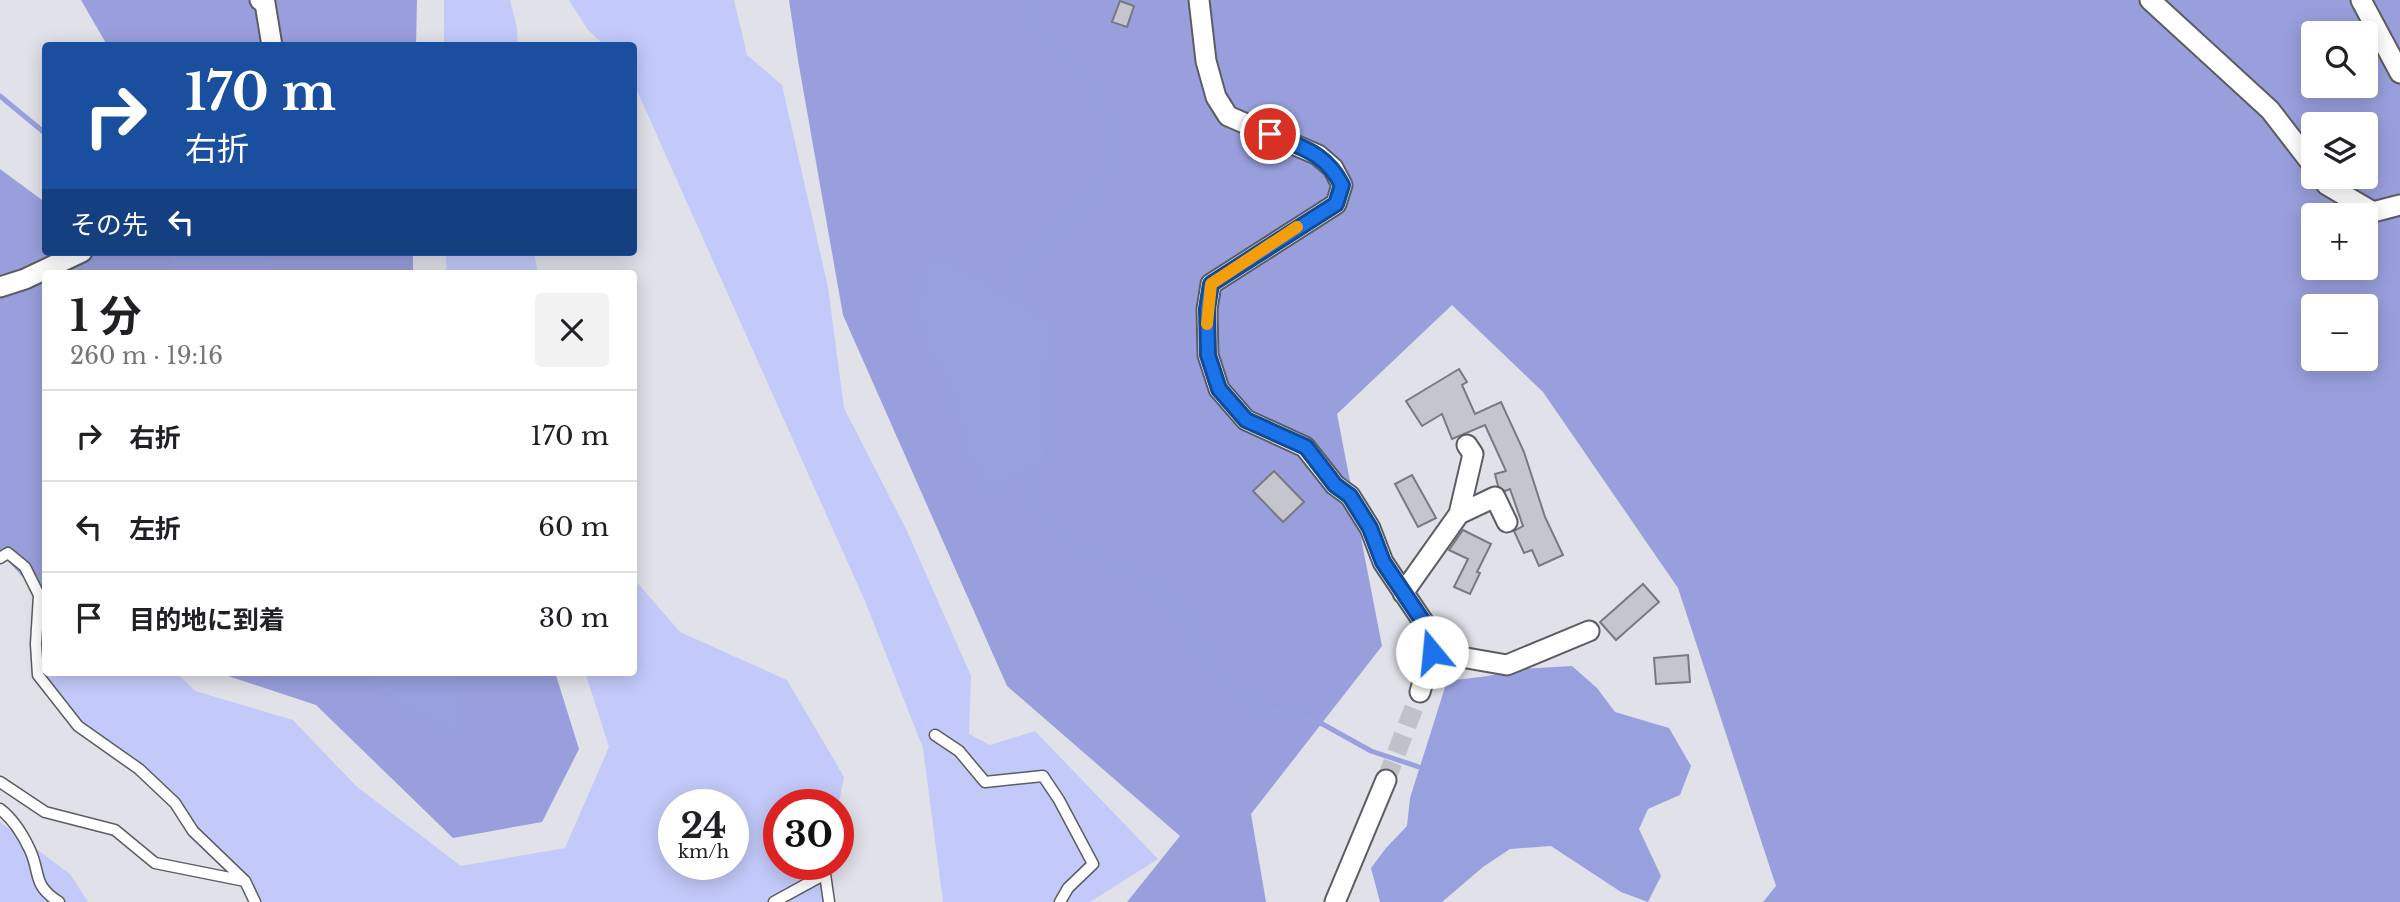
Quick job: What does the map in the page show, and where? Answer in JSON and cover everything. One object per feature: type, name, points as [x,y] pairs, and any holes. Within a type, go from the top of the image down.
[{"type":"street","points":[[261,0],[265,3],[271,42]]},
{"type":"street","points":[[1199,0],[1206,61],[1216,97],[1228,116],[1318,155],[1333,168],[1342,185],[1336,204],[1211,284],[1207,309],[1208,355],[1219,389],[1246,420],[1306,447],[1335,485],[1350,496],[1370,528],[1383,562],[1428,629],[1432,652],[1420,692]]},
{"type":"street","points":[[2150,0],[2270,110],[2301,150]]},
{"type":"street","points":[[2361,0],[2400,73]]},
{"type":"street","points":[[2335,189],[2373,212],[2400,205]]},
{"type":"street","points":[[43,270],[73,256]]},
{"type":"street","points":[[0,287],[42,271]]},
{"type":"street","points":[[1404,593],[1459,514],[1473,454],[1467,445]]},
{"type":"street","points":[[1459,514],[1495,497],[1507,522]]},
{"type":"street","points":[[1432,652],[1507,665],[1589,631]]},
{"type":"street","points":[[1335,902],[1386,780]]},
{"type":"lane","points":[[0,558],[8,553],[25,567],[38,595],[37,675],[78,726],[139,769],[175,803],[194,831],[245,881],[255,902]]},
{"type":"lane","points":[[935,735],[959,751],[985,782],[1043,776],[1093,864],[1068,888],[1060,902]]},
{"type":"lane","points":[[0,782],[45,812],[115,830],[155,863],[245,881]]},
{"type":"lane","points":[[0,809],[9,816],[31,851],[37,877],[46,894],[59,902]]},
{"type":"lane","points":[[774,902],[825,874],[829,902]]},
{"type":"shaded area","points":[[81,0],[417,0],[416,42],[105,42]]},
{"type":"shaded area","points":[[444,0],[510,0],[518,42],[444,42]]},
{"type":"shaded area","points":[[569,0],[734,0],[747,55],[782,85],[828,287],[844,408],[907,531],[971,676],[969,734],[990,745],[1035,731],[1158,859],[1090,902],[943,902],[923,748],[865,601],[637,91],[637,42],[601,42],[588,30]]},
{"type":"shaded area","points":[[789,0],[2400,0],[2400,902],[1763,902],[1776,886],[1678,588],[1543,392],[1452,305],[1337,414],[1382,646],[1251,814],[1266,902],[1127,902],[1180,836],[1007,686],[843,315]]},
{"type":"shaded area","points":[[0,169],[42,200],[42,256],[413,256],[413,270],[42,270],[42,595],[39,595],[0,552]]},
{"type":"shaded area","points":[[933,253],[1048,321],[1044,462],[991,489],[965,448],[951,381],[930,352],[918,312]]},
{"type":"shaded area","points":[[202,256],[266,256],[268,270],[175,270]]},
{"type":"shaded area","points":[[446,256],[535,256],[537,270],[446,270]]},
{"type":"shaded area","points":[[637,582],[680,632],[787,680],[844,777],[842,789],[763,789],[763,880],[826,880],[828,902],[255,902],[245,881],[193,831],[175,803],[78,726],[38,675],[39,595],[42,595],[42,676],[180,676],[195,691],[293,720],[356,786],[461,866],[565,848],[609,747],[586,676],[637,676]]},
{"type":"shaded area","points":[[1572,666],[1597,688],[1615,712],[1669,728],[1691,766],[1680,795],[1648,809],[1639,829],[1661,876],[1648,902],[1621,892],[1551,846],[1510,849],[1483,867],[1442,902],[1380,902],[1371,868],[1407,826],[1410,798],[1447,681],[1519,669]]},
{"type":"shaded area","points":[[228,676],[556,676],[579,749],[542,822],[453,838],[316,705]]},
{"type":"shaded area","points":[[367,676],[455,676],[464,735],[396,702]]},
{"type":"shaded area","points":[[0,822],[70,874],[88,902],[0,902]]},
{"type":"building","points":[[1120,1],[1134,6],[1127,27],[1112,22]]},
{"type":"building","points":[[1459,369],[1467,382],[1462,385],[1475,414],[1501,402],[1524,452],[1545,517],[1563,555],[1539,566],[1532,550],[1524,553],[1514,531],[1523,526],[1510,489],[1505,491],[1498,486],[1495,474],[1506,471],[1485,425],[1452,439],[1442,414],[1422,426],[1406,401]]},
{"type":"building","points":[[1274,471],[1304,502],[1283,522],[1253,491]]},
{"type":"building","points":[[1412,475],[1436,518],[1418,527],[1395,484]]},
{"type":"building","points":[[1463,530],[1491,544],[1470,594],[1454,587],[1468,559],[1449,550]]},
{"type":"building","points":[[1643,584],[1659,602],[1616,640],[1600,622]]},
{"type":"building","points":[[1688,655],[1690,682],[1656,684],[1654,658]]},
{"type":"waterway","points":[[1010,304],[1022,269],[1033,250],[1071,219],[1088,199],[1107,163],[1111,140],[1110,130],[1091,85],[1040,28],[1032,15],[1028,0]]},
{"type":"waterway","points":[[0,96],[42,131]]},
{"type":"waterway","points":[[174,256],[178,270]]},
{"type":"waterway","points":[[1020,466],[1032,503],[1041,514],[1066,539],[1161,591],[1178,608],[1202,653],[1232,689],[1262,707],[1317,721],[1371,751],[1425,769]]},
{"type":"tunnel","points":[[1386,780],[1420,692]]},
{"type":"slow traffic","points":[[1207,324],[1211,284],[1297,227]]},
{"type":"route","points":[[1270,134],[1318,155],[1333,168],[1342,185],[1336,204],[1211,284],[1207,309],[1208,355],[1219,389],[1246,420],[1306,447],[1335,485],[1350,496],[1370,528],[1383,562],[1428,629],[1432,652]]}]
